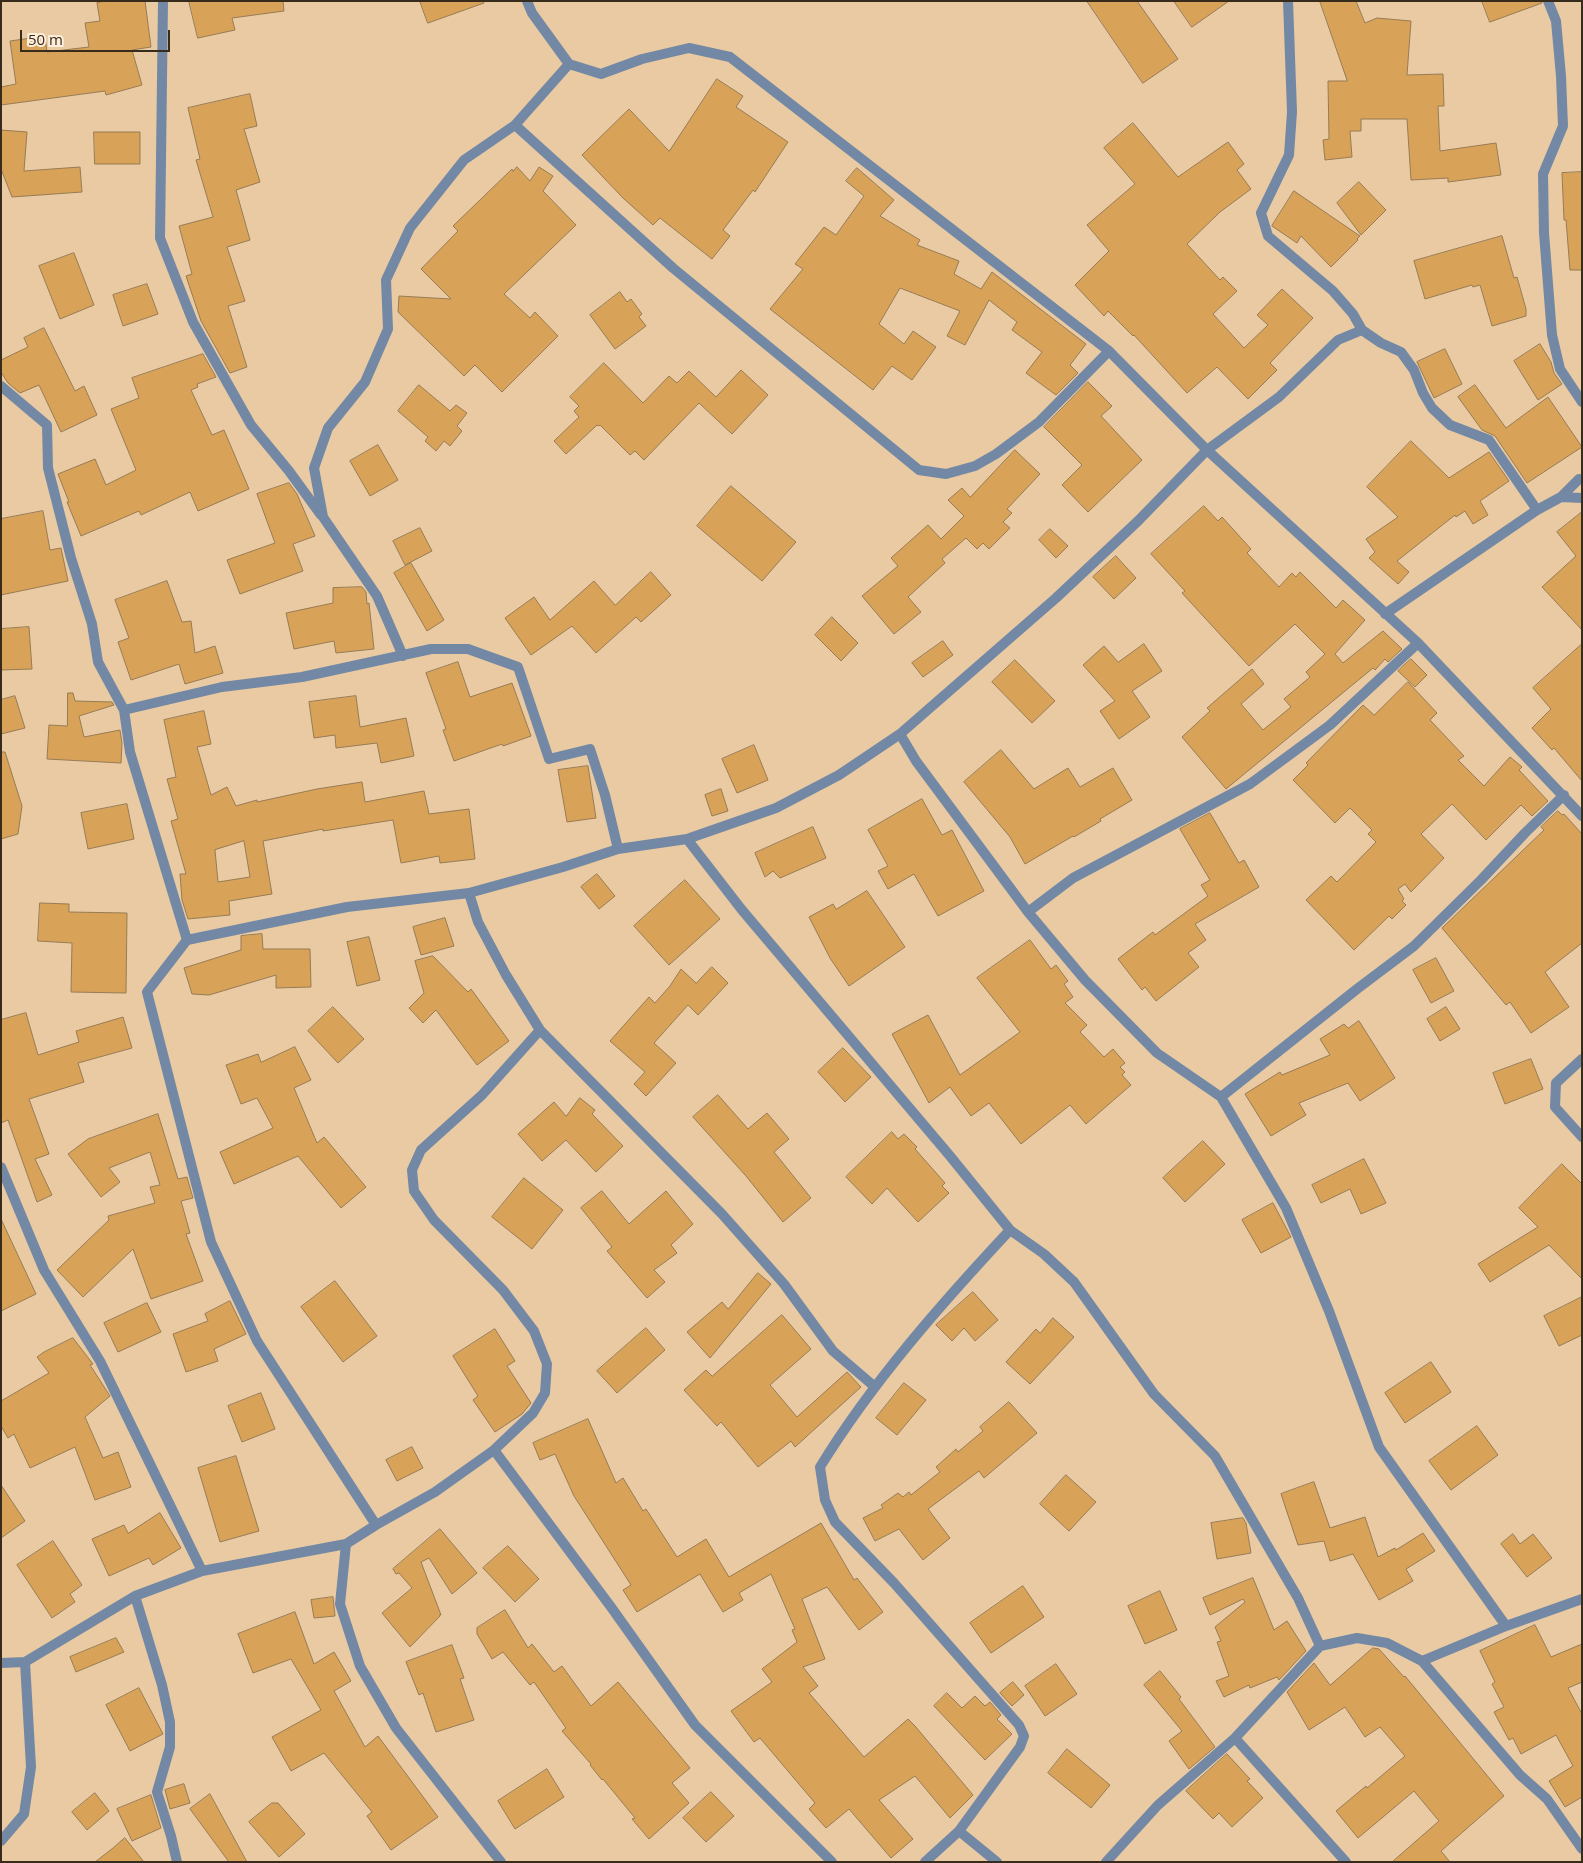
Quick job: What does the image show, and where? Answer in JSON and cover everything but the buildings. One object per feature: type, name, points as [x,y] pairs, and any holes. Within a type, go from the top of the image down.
[{"type":"street","points":[[163,1],[160,238],[193,322],[251,425],[323,517],[377,596],[403,656]]},
{"type":"street","points":[[527,1],[532,13],[569,64],[601,74],[642,59],[689,48],[730,57],[1109,351],[1207,450],[1418,643],[1582,816]]},
{"type":"street","points":[[1288,1],[1292,112],[1290,155],[1261,213],[1268,236],[1333,291],[1353,314],[1362,330],[1381,343],[1401,352],[1414,370],[1423,393],[1432,408],[1450,425],[1489,440],[1537,510]]},
{"type":"street","points":[[1548,1],[1556,21],[1563,126],[1543,174],[1544,233],[1552,335],[1560,369],[1582,402]]},
{"type":"street","points":[[323,517],[314,468],[328,428],[365,382],[388,329],[386,280],[410,228],[464,160],[515,125],[569,64]]},
{"type":"street","points":[[515,125],[673,268],[919,470],[946,474],[975,466],[996,454],[1039,422],[1109,351]]},
{"type":"street","points":[[376,1525],[257,1341],[211,1242],[147,992],[187,940],[347,907],[469,893],[563,867],[618,849],[687,838],[776,808],[839,775],[900,734],[1056,598],[1138,521],[1207,450],[1279,397],[1338,340],[1362,330]]},
{"type":"street","points":[[1,386],[47,425],[48,468],[71,558],[92,624],[98,662],[124,710],[130,752],[187,940]]},
{"type":"street","points":[[1385,614],[1537,510],[1560,497],[1580,476]]},
{"type":"street","points":[[1580,476],[1579,485],[1582,492]]},
{"type":"street","points":[[1560,497],[1582,498]]},
{"type":"street","points":[[1028,912],[1073,878],[1250,784],[1330,725],[1418,643]]},
{"type":"street","points":[[124,710],[222,687],[302,677],[431,649],[468,649],[518,667],[549,759],[590,749],[605,795],[618,849]]},
{"type":"street","points":[[900,734],[916,761],[1028,912],[1085,980],[1157,1053],[1221,1098],[1286,1208],[1328,1311],[1379,1447],[1506,1626]]},
{"type":"street","points":[[1221,1098],[1414,946],[1481,880],[1525,832],[1564,795]]},
{"type":"street","points":[[687,838],[742,910],[950,1156],[1010,1230],[1044,1254],[1074,1282],[1154,1394],[1215,1456],[1298,1598],[1320,1646]]},
{"type":"street","points":[[469,893],[478,922],[506,975],[540,1030],[722,1214],[784,1284],[833,1351],[875,1387]]},
{"type":"street","points":[[1,1663],[25,1662],[136,1596],[202,1571],[346,1544],[435,1492],[494,1450],[533,1413],[545,1392],[547,1364],[534,1331],[503,1290],[434,1220],[414,1191],[412,1170],[422,1150],[482,1095],[540,1030]]},
{"type":"street","points":[[1582,1059],[1556,1083],[1555,1107],[1582,1137]]},
{"type":"street","points":[[1,1167],[44,1270],[100,1361],[202,1571]]},
{"type":"street","points":[[925,1862],[959,1831],[1020,1746],[1024,1736],[1019,1725],[894,1583],[835,1522],[824,1500],[820,1467],[845,1426],[875,1387],[957,1287],[1010,1230]]},
{"type":"street","points":[[494,1450],[611,1607],[695,1725],[832,1862]]},
{"type":"street","points":[[346,1544],[340,1604],[360,1666],[396,1728],[500,1862]]},
{"type":"street","points":[[136,1596],[162,1685],[170,1722],[170,1747],[157,1792],[172,1836],[177,1862]]},
{"type":"street","points":[[1422,1662],[1506,1626],[1582,1599]]},
{"type":"street","points":[[1106,1862],[1158,1804],[1235,1738],[1320,1646],[1357,1638],[1387,1643],[1422,1662],[1520,1776],[1548,1799],[1582,1849]]},
{"type":"street","points":[[1,1841],[24,1814],[31,1767],[25,1662]]},
{"type":"street","points":[[1235,1738],[1346,1862]]},
{"type":"street","points":[[959,1831],[997,1862]]}]
